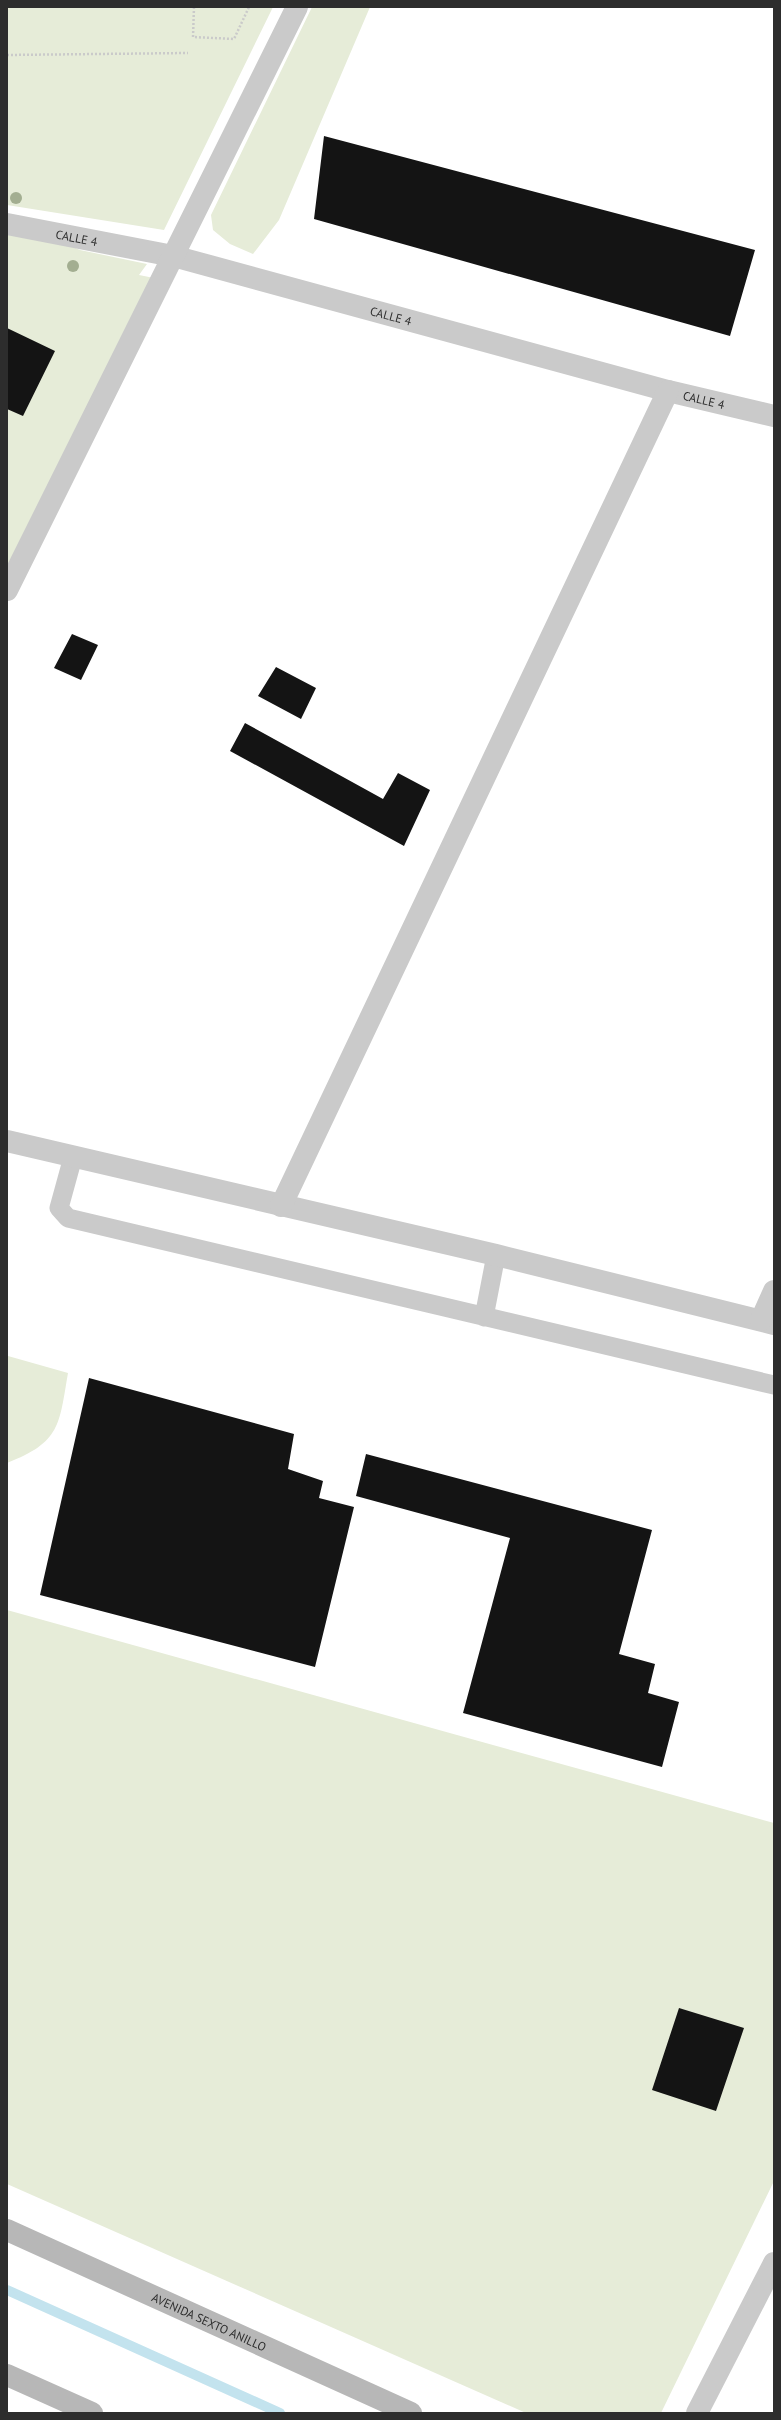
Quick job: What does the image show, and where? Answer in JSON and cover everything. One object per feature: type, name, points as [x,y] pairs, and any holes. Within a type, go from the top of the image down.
[{"type":"main road","name":"AVENIDA SEXTO ANILLO","points":[[7,2230],[411,2413]]},
{"type":"main road","points":[[7,2375],[92,2413]]},
{"type":"street","points":[[7,590],[297,7]]},
{"type":"street","name":"CALLE 4","points":[[7,224],[173,256],[668,391],[774,416]]},
{"type":"street","points":[[281,1206],[668,391]]},
{"type":"street","points":[[7,1141],[496,1255],[767,1322],[774,1291]]},
{"type":"street","points":[[697,2413],[774,2263]]},
{"type":"lane","points":[[73,1157],[59,1208],[68,1218],[774,1385]]},
{"type":"lane","points":[[484,1317],[496,1255]]},
{"type":"path","points":[[194,7],[193,37],[234,39],[249,7]]},
{"type":"path","points":[[7,55],[188,53]]},
{"type":"green space","points":[[7,7],[273,7],[164,230],[7,205]]},
{"type":"green space","points":[[312,7],[370,7],[279,220],[253,254],[230,244],[213,230],[211,215]]},
{"type":"green space","points":[[7,233],[64,243],[80,250],[147,264],[139,275],[164,280],[7,583]]},
{"type":"green space","points":[[8,1356],[68,1373],[59,1419],[48,1439],[25,1455],[7,1463]]},
{"type":"green space","points":[[7,1610],[774,1823],[774,2181],[661,2413],[526,2413],[7,2184]]},
{"type":"building","points":[[324,136],[755,250],[730,336],[314,219]]},
{"type":"building","points":[[7,328],[55,351],[23,416],[7,409]]},
{"type":"building","points":[[72,634],[98,645],[81,680],[54,668]]},
{"type":"building","points":[[276,667],[316,688],[301,719],[258,696]]},
{"type":"building","points":[[245,723],[383,799],[398,773],[430,790],[404,846],[230,751]]},
{"type":"building","points":[[89,1378],[294,1434],[288,1469],[323,1481],[319,1498],[354,1507],[315,1667],[40,1595]]},
{"type":"building","points":[[366,1454],[652,1530],[619,1654],[655,1664],[648,1693],[679,1702],[662,1767],[463,1713],[510,1538],[356,1496]]},
{"type":"building","points":[[679,2008],[744,2028],[716,2111],[652,2090]]},
{"type":"waterway","points":[[7,2290],[280,2413]]}]
